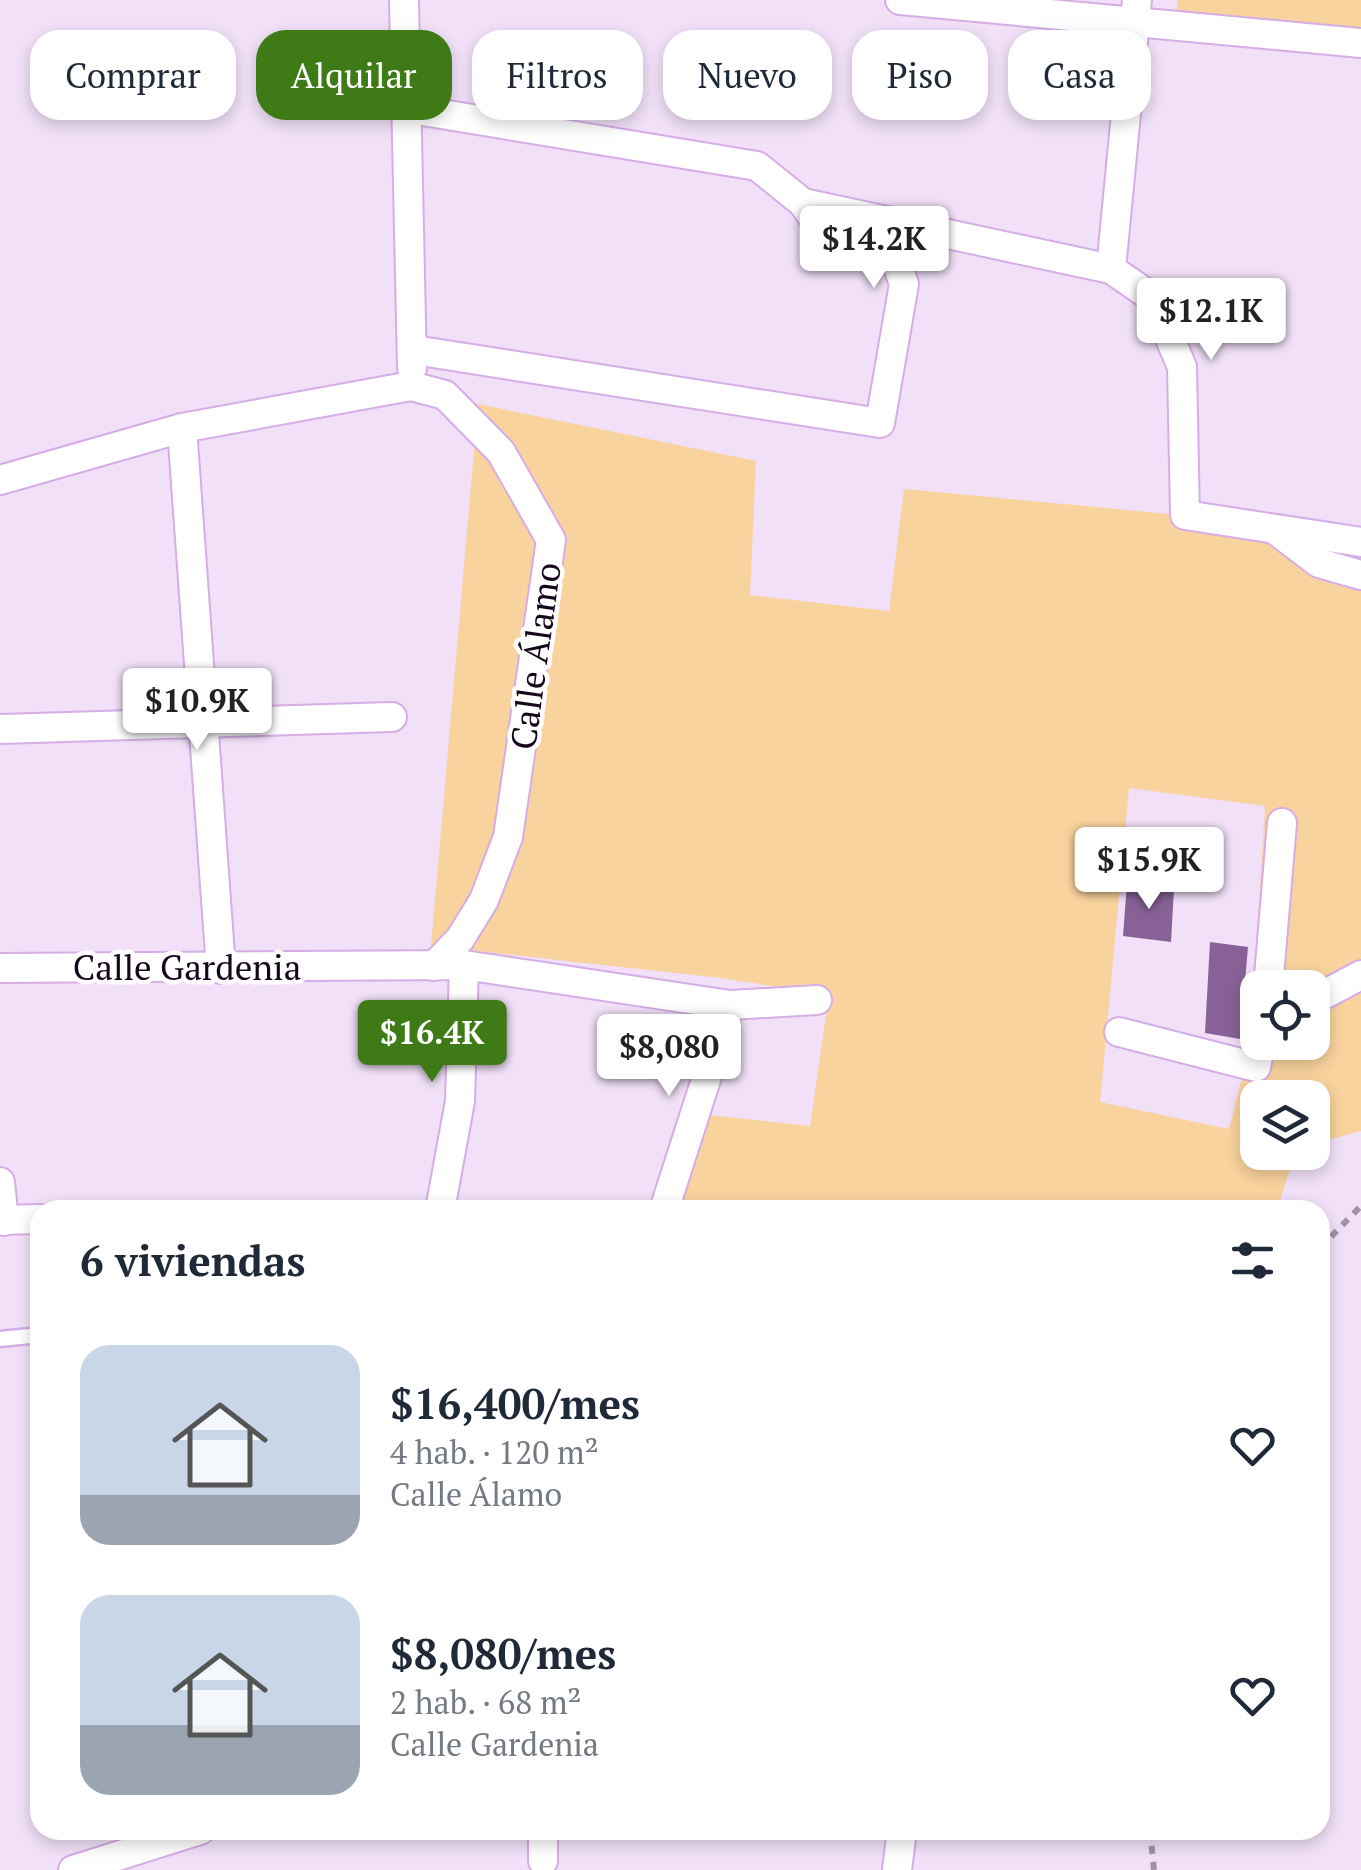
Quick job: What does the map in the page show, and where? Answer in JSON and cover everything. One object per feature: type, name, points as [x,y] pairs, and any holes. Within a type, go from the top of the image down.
[{"type":"street","points":[[404,0],[404,30]]},
{"type":"street","points":[[917,2],[1136,11],[1361,43]]},
{"type":"street","points":[[1111,269],[1136,11]]},
{"type":"street","points":[[414,350],[880,423],[904,284],[893,253],[821,229],[803,203],[757,166],[452,116]]},
{"type":"street","points":[[0,480],[182,428],[411,386],[414,350],[405,120]]},
{"type":"street","points":[[803,203],[1111,269],[1154,298],[1182,367],[1185,515],[1361,542]]},
{"type":"street","name":"Calle Álamo","points":[[411,386],[445,395],[502,452],[551,540],[508,837],[484,900],[460,938],[434,966]]},
{"type":"street","points":[[182,428],[221,969]]},
{"type":"street","points":[[1272,528],[1319,563],[1361,575]]},
{"type":"street","points":[[0,729],[392,717]]},
{"type":"street","points":[[1270,970],[1282,823]]},
{"type":"street","points":[[442,1200],[460,1101],[464,965]]},
{"type":"street","name":"Calle Gardenia","points":[[0,968],[464,965],[730,1005],[817,1000]]},
{"type":"street","points":[[1330,992],[1361,975]]},
{"type":"street","points":[[667,1200],[730,1005]]},
{"type":"street","points":[[1119,1032],[1240,1051]]},
{"type":"street","points":[[0,1182],[2,1220],[30,1219]]},
{"type":"street","points":[[74,1870],[168,1840]]},
{"type":"street","points":[[543,1840],[543,1861]]},
{"type":"street","points":[[897,1870],[901,1840]]},
{"type":"lane","points":[[0,1339],[30,1336]]},
{"type":"path","points":[[1330,1238],[1361,1206]]},
{"type":"path","points":[[1151,1840],[1154,1870]]},
{"type":"shaded area","points":[[1178,0],[1361,0],[1361,36],[1175,19]]},
{"type":"shaded area","points":[[478,404],[756,461],[750,595],[889,611],[904,489],[1361,532],[1361,1131],[1330,1139],[1330,1080],[1241,1080],[1246,1060],[1330,1060],[1330,970],[1255,970],[1265,806],[1129,788],[1100,1102],[1229,1129],[1240,1086],[1240,1170],[1290,1170],[1280,1200],[677,1200],[700,1114],[810,1126],[829,995],[721,978],[431,946]]},
{"type":"building","points":[[1127,883],[1174,888],[1171,942],[1123,936]]},
{"type":"building","points":[[1210,942],[1248,947],[1246,970],[1240,970],[1240,1039],[1205,1033]]}]
